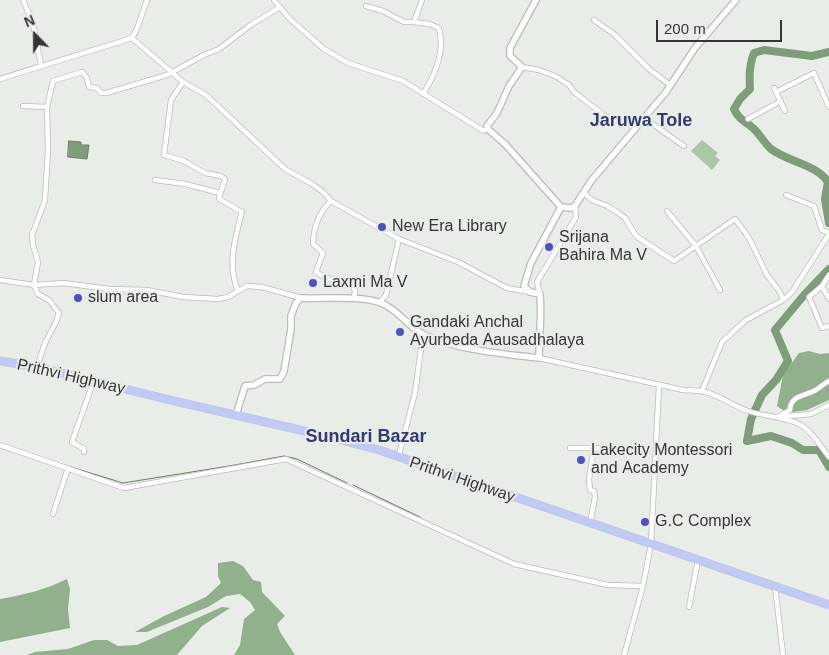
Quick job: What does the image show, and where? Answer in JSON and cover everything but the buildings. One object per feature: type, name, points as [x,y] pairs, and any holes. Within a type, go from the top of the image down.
[{"type":"highway","name":"Prithvi Highway","points":[[0,360],[94,380],[379,450],[829,605]]},
{"type":"main road","points":[[536,0],[510,48],[510,56],[522,67],[509,86],[500,107],[487,128],[505,144],[561,207],[571,208],[670,85],[695,48],[736,0]]},
{"type":"main road","points":[[236,415],[246,386],[254,385],[265,379],[280,379],[284,371],[292,322],[291,316],[296,303],[301,298],[354,298],[380,302],[396,311],[422,334],[477,350],[539,358],[542,314],[540,294],[530,292],[524,286],[531,263],[561,207]]},
{"type":"street","points":[[23,0],[33,23],[41,65]]},
{"type":"street","points":[[0,79],[132,38],[147,0]]},
{"type":"street","points":[[274,0],[304,32],[324,48],[348,63],[403,81],[484,131],[487,128]]},
{"type":"street","points":[[414,22],[422,0]]},
{"type":"street","points":[[366,6],[383,11],[404,22],[428,24],[439,28],[441,37],[435,72],[423,94]]},
{"type":"street","points":[[37,367],[59,312],[50,300],[38,294],[34,285],[38,262],[32,235],[45,200],[48,149],[47,107],[53,81],[82,72],[87,78],[89,87],[97,88],[101,93],[106,93],[171,72],[219,50],[252,24],[280,7]]},
{"type":"street","points":[[594,20],[615,35],[649,70],[670,85]]},
{"type":"street","points":[[132,38],[183,82],[206,95],[285,169],[312,184],[331,201],[399,239],[458,262],[507,288],[530,292]]},
{"type":"street","points":[[522,67],[540,70],[558,77],[605,116],[635,127]]},
{"type":"street","points":[[785,111],[775,90],[814,74],[829,107]]},
{"type":"street","points":[[183,82],[171,100],[164,156],[184,161],[205,173],[221,176],[225,179],[219,198],[242,212],[233,251],[233,279],[238,291]]},
{"type":"street","points":[[748,119],[780,102]]},
{"type":"street","points":[[24,106],[47,107]]},
{"type":"street","points":[[644,118],[684,146]]},
{"type":"street","points":[[155,180],[185,184],[220,193]]},
{"type":"street","points":[[584,193],[592,200],[607,206],[625,218],[636,236],[674,261],[735,219],[749,238],[767,275],[780,292],[783,300]]},
{"type":"street","points":[[702,391],[722,342],[746,320],[783,300],[792,292],[829,234],[822,230],[814,206],[786,195]]},
{"type":"street","points":[[331,201],[324,209],[313,234],[313,244],[322,253],[316,272],[324,277],[353,286],[355,291],[354,298]]},
{"type":"street","points":[[540,294],[537,282],[576,217],[574,206]]},
{"type":"street","points":[[667,211],[696,246],[720,290]]},
{"type":"street","points":[[380,302],[386,295],[399,239]]},
{"type":"street","points":[[829,276],[822,286],[809,297],[822,328],[829,326]]},
{"type":"street","points":[[0,280],[34,285],[63,283],[109,289],[147,290],[183,297],[218,299],[228,297],[247,286],[301,298]]},
{"type":"street","points":[[822,286],[829,299]]},
{"type":"street","points":[[398,458],[415,393],[422,334]]},
{"type":"street","points":[[539,358],[683,390],[715,394],[733,405],[751,412],[801,424],[814,435],[829,457]]},
{"type":"street","points":[[84,452],[84,449],[72,442],[94,380]]},
{"type":"street","points":[[778,417],[790,410],[790,406],[795,398],[815,390],[829,381]]},
{"type":"street","points":[[624,655],[644,586],[651,544],[659,385]]},
{"type":"street","points":[[778,417],[811,414],[829,405]]},
{"type":"street","points":[[0,445],[124,488],[286,459],[514,564],[608,585],[644,586]]},
{"type":"street","points":[[570,448],[622,451]]},
{"type":"street","points":[[590,524],[595,497],[594,492],[590,490],[589,479],[594,448]]},
{"type":"street","points":[[53,514],[68,468]]},
{"type":"street","points":[[689,606],[698,560]]},
{"type":"street","points":[[774,586],[783,655]]},
{"type":"shaded area","points":[[702,140],[718,153],[715,156],[720,160],[712,170],[691,151]]},
{"type":"shaded area","points":[[69,141],[81,142],[81,145],[89,145],[87,159],[68,157]]},
{"type":"shaded area","points":[[809,351],[820,354],[829,353],[829,400],[807,410],[787,413],[777,406],[783,375],[799,353]]},
{"type":"shaded area","points":[[233,561],[243,566],[253,580],[261,582],[262,592],[285,616],[277,624],[295,655],[234,655],[240,645],[244,619],[255,610],[250,602],[240,594],[226,596],[208,607],[147,632],[135,632],[164,616],[206,597],[221,583],[218,576],[218,563]]},
{"type":"shaded area","points":[[67,579],[70,589],[68,609],[70,628],[0,642],[0,599],[34,592]]},
{"type":"shaded area","points":[[222,607],[230,608],[202,626],[177,655],[27,655],[35,652],[68,649],[94,640],[107,640],[118,646],[137,645]]},
{"type":"waterway","points":[[829,52],[812,56],[764,50],[754,53],[751,62],[750,89],[740,99],[734,109],[740,118],[755,130],[771,149],[809,167],[823,176],[828,182],[825,199],[829,223]]},
{"type":"waterway","points":[[829,269],[775,330],[788,361],[776,380],[762,395],[751,419],[747,441],[771,436],[792,443],[803,450],[819,450],[829,467]]},
{"type":"waterway","points":[[58,463],[123,483],[284,456],[297,459],[347,483]]},
{"type":"waterway","points":[[353,485],[420,517]]},
{"type":"place","name":"New Era Library","points":[[382,227]]},
{"type":"place","name":"Srijana Bahira Ma V","points":[[549,247]]},
{"type":"place","name":"Laxmi Ma V","points":[[313,283]]},
{"type":"place","name":"slum area","points":[[78,298]]},
{"type":"place","name":"Gandaki Anchal Ayurbeda Aausadhalaya","points":[[400,332]]},
{"type":"place","name":"Lakecity Montessori and Academy","points":[[581,460]]},
{"type":"place","name":"G.C Complex","points":[[645,522]]},
{"type":"district","name":"Jaruwa Tole","points":[[641,121]]},
{"type":"district","name":"Sundari Bazar","points":[[366,437]]}]
